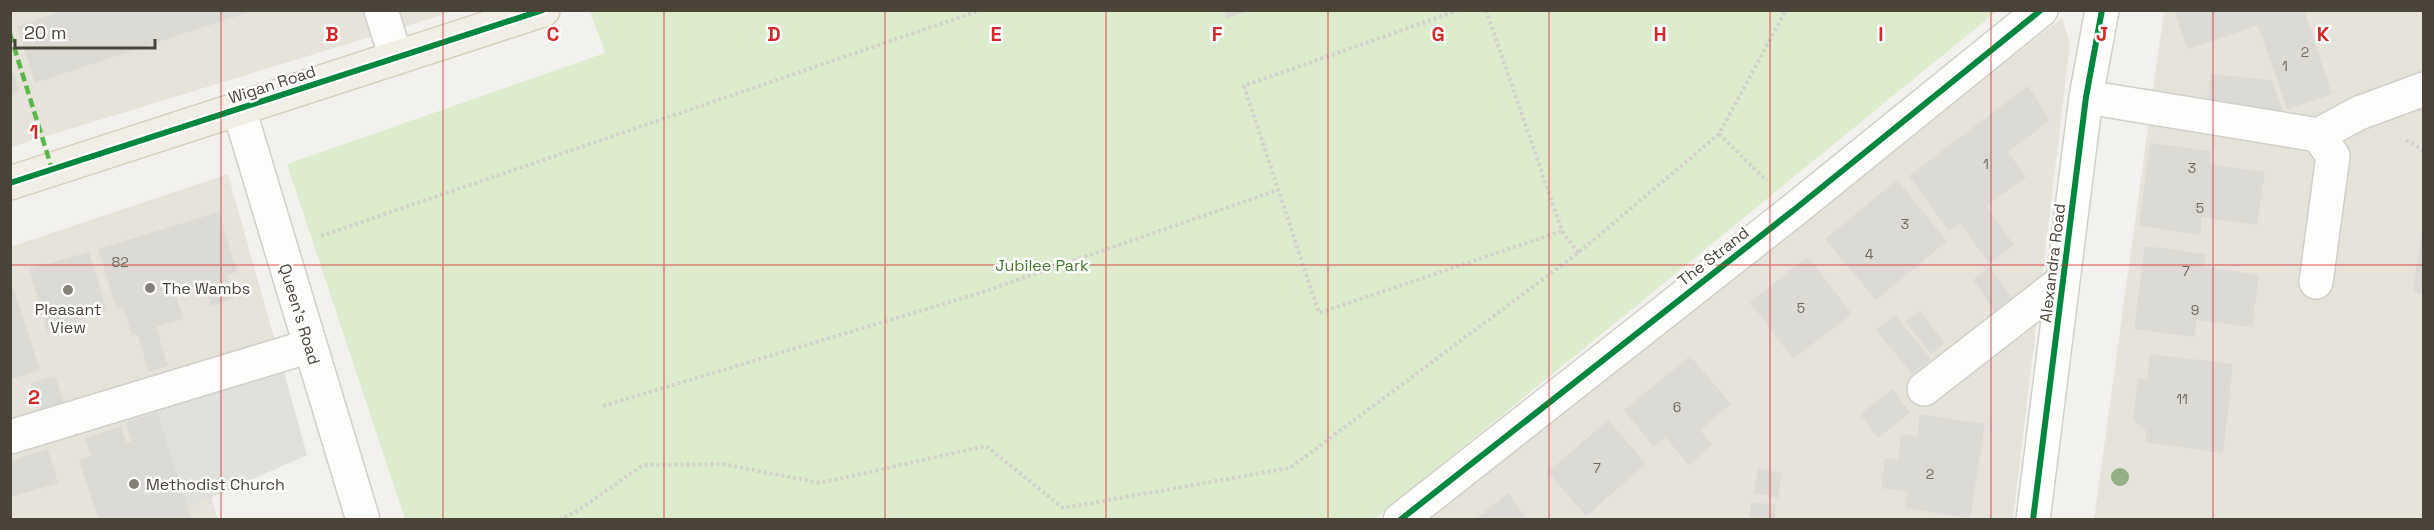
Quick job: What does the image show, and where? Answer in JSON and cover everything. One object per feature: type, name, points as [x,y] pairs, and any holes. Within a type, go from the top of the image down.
[{"type":"main road","name":"Wigan Road","points":[[10,183],[543,10]]},
{"type":"street","points":[[381,10],[396,58]]},
{"type":"street","name":"The Strand","points":[[1400,519],[1795,209],[2041,10]]},
{"type":"street","name":"Alexandra Road","points":[[2033,519],[2086,97],[2102,10]]},
{"type":"street","points":[[2086,97],[2318,135],[2359,112],[2424,89]]},
{"type":"street","name":"Queen's Road","points":[[239,109],[363,519]]},
{"type":"street","points":[[2316,282],[2332,156],[2318,135]]},
{"type":"street","points":[[1924,389],[2063,281]]},
{"type":"street","points":[[10,437],[310,346]]},
{"type":"path","points":[[280,249],[981,10]]},
{"type":"path","points":[[1459,10],[1244,86],[1319,313],[1562,231]]},
{"type":"path","points":[[1486,10],[1562,231],[1578,253]]},
{"type":"path","points":[[559,519],[578,511],[643,465],[723,464],[820,483],[986,447],[1063,508],[1290,468],[1578,253],[1719,134],[1786,10]]},
{"type":"path","points":[[1719,134],[1795,209]]},
{"type":"path","points":[[603,406],[980,292],[1278,190]]},
{"type":"shaded area","points":[[11,11],[455,11],[11,147]]},
{"type":"shaded area","points":[[2164,11],[2423,11],[2423,519],[2094,520]]},
{"type":"shaded area","points":[[2062,18],[2070,44],[2013,519],[1406,520]]},
{"type":"shaded area","points":[[228,174],[283,369],[182,403],[218,519],[11,519],[10,247]]},
{"type":"shaded area","points":[[283,369],[307,455],[188,508],[157,412]]},
{"type":"green space","name":"Jubilee Park","points":[[590,11],[1997,11],[1375,519],[405,519],[287,164],[605,53]]},
{"type":"building","points":[[65,10],[252,11],[35,83],[17,27]]},
{"type":"building","points":[[1224,10],[1249,10],[1249,11],[1226,19]]},
{"type":"building","points":[[2174,10],[2304,10],[2332,94],[2287,109],[2258,25],[2188,49]]},
{"type":"building","points":[[10,62],[19,91],[10,94]]},
{"type":"building","points":[[2211,74],[2272,80],[2283,112],[2207,102]]},
{"type":"building","points":[[2028,86],[2050,120],[2008,152],[2026,177],[1986,206],[2014,245],[1989,263],[1960,223],[1949,231],[1909,176]]},
{"type":"building","points":[[2150,143],[2211,151],[2209,164],[2265,172],[2257,225],[2202,217],[2200,235],[2139,226]]},
{"type":"building","points":[[1897,180],[1947,241],[1876,300],[1825,239]]},
{"type":"building","name":"The Wambs","points":[[219,212],[237,272],[227,275],[235,298],[211,306],[204,284],[175,292],[183,319],[156,327],[168,366],[149,372],[137,334],[132,335],[123,307],[117,309],[98,249]]},
{"type":"building","points":[[2422,229],[2424,229],[2424,294],[2413,292]]},
{"type":"building","points":[[2145,246],[2206,254],[2204,267],[2259,275],[2252,327],[2197,320],[2194,337],[2134,329]]},
{"type":"building","name":"Pleasant View","points":[[89,252],[107,311],[47,331],[29,269]]},
{"type":"building","points":[[1808,257],[1852,314],[1793,359],[1750,302]]},
{"type":"building","points":[[1990,267],[2013,299],[1995,311],[1973,280]]},
{"type":"building","points":[[10,279],[40,370],[12,379],[10,373]]},
{"type":"building","points":[[1920,311],[1944,343],[1931,354],[1906,322]]},
{"type":"building","points":[[1895,315],[1931,359],[1912,374],[1876,330]]},
{"type":"building","points":[[2150,354],[2233,364],[2223,453],[2145,442],[2146,431],[2133,419],[2138,378],[2147,379]]},
{"type":"building","points":[[1690,356],[1731,404],[1700,430],[1712,445],[1689,465],[1665,437],[1654,447],[1624,410]]},
{"type":"building","points":[[55,376],[65,407],[41,415],[30,383]]},
{"type":"building","points":[[1893,389],[1910,413],[1878,438],[1860,414]]},
{"type":"building","name":"Methodist Church","points":[[157,412],[192,520],[99,520],[79,460],[91,456],[85,438],[121,426],[126,443],[132,441],[126,422]]},
{"type":"building","points":[[1920,414],[1985,424],[1970,518],[1905,508],[1908,492],[1881,488],[1885,458],[1898,460],[1901,434],[1917,437]]},
{"type":"building","points":[[1608,420],[1646,464],[1586,516],[1548,472]]},
{"type":"building","points":[[48,449],[58,483],[11,497],[10,461]]},
{"type":"building","points":[[1758,469],[1782,473],[1778,498],[1754,493]]},
{"type":"building","points":[[1508,493],[1528,520],[1474,520]]},
{"type":"building","points":[[1751,502],[1776,505],[1774,520],[1749,520]]},
{"type":"marked path","points":[[10,34],[52,169]]},
{"type":"cycle path","points":[[10,183],[543,10]]},
{"type":"cycle path","points":[[1400,520],[1795,209],[2041,10]]},
{"type":"cycle path","points":[[2033,520],[2086,97],[2102,10]]},
{"type":"place","name":"The Wambs","points":[[150,288]]},
{"type":"place","name":"Pleasant View","points":[[68,290]]},
{"type":"place","name":"Methodist Church","points":[[134,484]]}]
